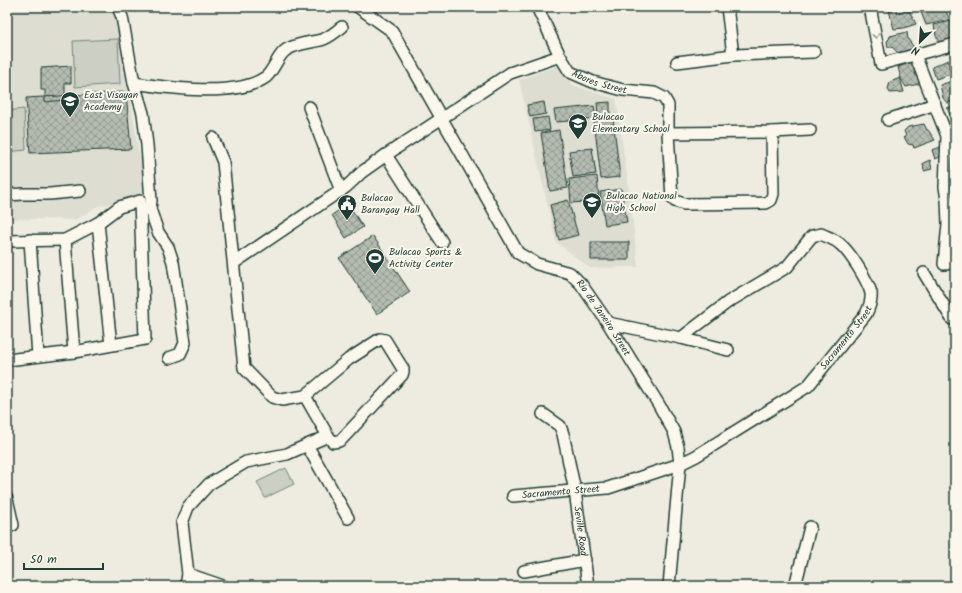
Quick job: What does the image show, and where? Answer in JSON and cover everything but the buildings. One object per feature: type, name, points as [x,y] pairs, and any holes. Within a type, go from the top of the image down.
[{"type":"street","points":[[118,7],[122,17],[134,83],[144,119],[151,201],[150,209],[158,232],[168,247],[172,262],[185,343],[180,354],[169,358]]},
{"type":"street","name":"Rio de Janeiro Street","points":[[358,7],[392,31],[518,253],[537,264],[570,273],[581,284],[608,323],[674,432],[680,464],[669,586]]},
{"type":"street","name":"Abores Street","points":[[537,7],[560,56],[570,72],[593,82],[623,90],[654,93],[664,98],[668,105],[668,133],[672,198],[675,201],[684,204],[766,203],[771,200],[773,194],[772,132]]},
{"type":"street","points":[[727,7],[733,55]]},
{"type":"street","points":[[870,7],[881,64],[955,44]]},
{"type":"street","points":[[134,83],[180,90],[220,89],[247,85],[266,76],[278,62],[284,51],[307,42],[321,40],[331,36],[342,28]]},
{"type":"street","points":[[677,62],[733,55],[814,52]]},
{"type":"street","points":[[915,55],[947,136],[945,187],[951,199],[951,223],[944,264],[955,263]]},
{"type":"street","points":[[234,263],[341,191],[362,172],[386,155],[510,73],[560,56]]},
{"type":"street","points":[[888,120],[935,104]]},
{"type":"street","points":[[309,107],[341,191]]},
{"type":"street","points":[[668,133],[810,130]]},
{"type":"street","points":[[213,138],[223,162],[244,368],[272,397],[282,400],[305,396],[349,359],[380,339],[385,340],[403,369],[402,375],[339,441],[333,442],[328,436],[305,396]]},
{"type":"street","points":[[386,155],[442,242]]},
{"type":"street","points":[[7,195],[50,194],[80,191]]},
{"type":"street","points":[[7,240],[66,240],[98,223],[119,207],[140,201],[145,338],[74,352],[7,360]]},
{"type":"street","points":[[98,223],[111,345]]},
{"type":"street","name":"Sacramento Street","points":[[513,496],[608,488],[680,464],[696,456],[808,386],[866,314],[871,302],[871,293],[860,270],[849,253],[839,243],[821,234],[812,236],[787,267],[728,302],[681,338]]},
{"type":"street","points":[[30,240],[38,356]]},
{"type":"street","points":[[66,240],[74,352]]},
{"type":"street","points":[[924,274],[950,306],[952,319]]},
{"type":"street","points":[[608,323],[681,338],[728,350]]},
{"type":"street","name":"Seville Road","points":[[543,414],[560,426],[575,491],[588,586]]},
{"type":"street","points":[[186,586],[188,574],[182,523],[188,507],[210,484],[246,462],[288,454],[328,436]]},
{"type":"street","points":[[306,445],[348,518]]},
{"type":"street","points":[[7,499],[13,526],[7,527]]},
{"type":"street","points":[[795,586],[810,527]]},
{"type":"street","points":[[524,571],[585,560]]},
{"type":"street","points":[[188,574],[223,586]]},
{"type":"shaded area","name":"East Visayan Academy","points":[[7,7],[122,7],[129,86],[138,149],[149,187],[137,200],[98,206],[75,220],[7,219]]},
{"type":"shaded area","points":[[118,39],[120,84],[75,87],[73,41]]},
{"type":"shaded area","name":"Bulacao Elementary School","points":[[559,65],[572,85],[616,99],[638,267],[590,268],[556,242],[519,80]]},
{"type":"shaded area","points":[[24,109],[26,150],[7,152],[7,111]]},
{"type":"shaded area","points":[[286,468],[294,484],[265,498],[257,482]]},
{"type":"place","name":"East Visayan Academy","points":[[70,118]]},
{"type":"place","name":"Bulacao Elementary School","points":[[578,140]]},
{"type":"place","name":"Bulacao National High School","points":[[592,219]]},
{"type":"place","name":"Bulacao Barangay Hall","points":[[347,221]]},
{"type":"place","name":"Bulacao Sports & Activity Center","points":[[375,275]]}]
